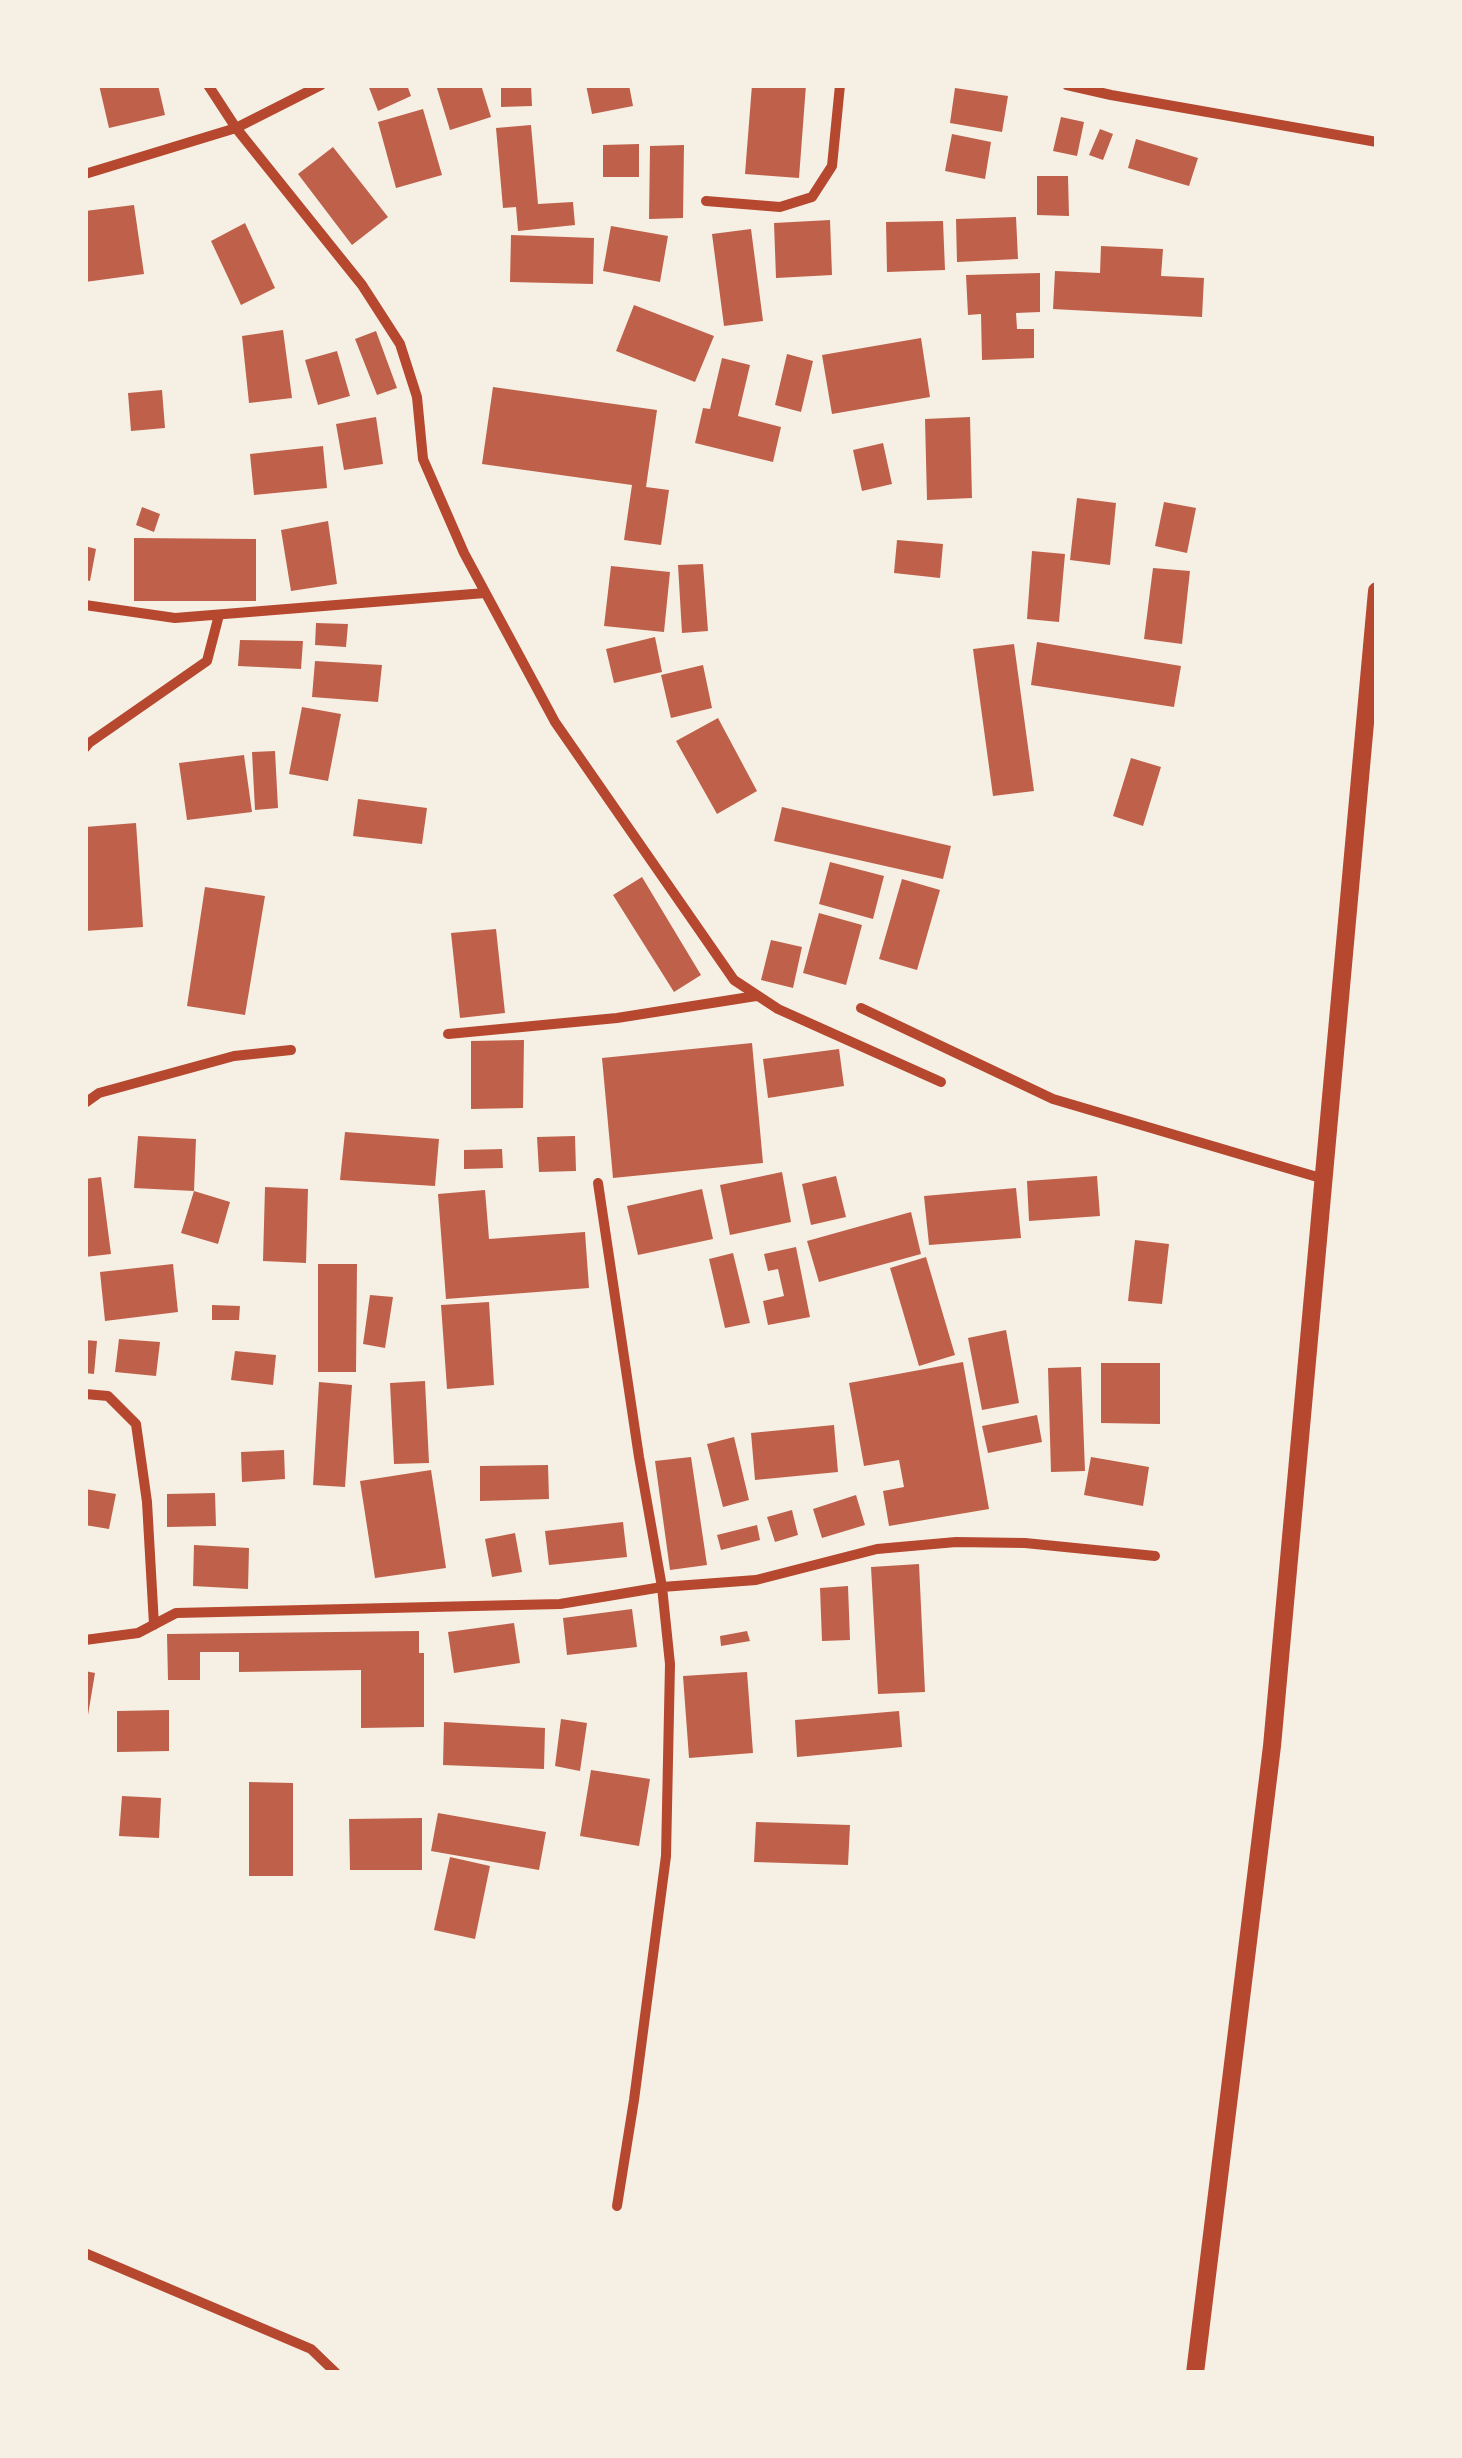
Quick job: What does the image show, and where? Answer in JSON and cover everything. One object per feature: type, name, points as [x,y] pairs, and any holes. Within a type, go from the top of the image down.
[{"type":"street","points":[[208,85],[236,128],[362,285],[400,344],[417,397],[423,459],[464,553],[555,722],[734,980],[778,1009],[941,1082]]},
{"type":"street","points":[[85,174],[236,128],[321,85]]},
{"type":"street","points":[[706,201],[780,206],[812,198],[832,166],[840,85]]},
{"type":"street","points":[[1066,85],[1377,142]]},
{"type":"street","points":[[1195,2373],[1272,1746],[1377,591]]},
{"type":"street","points":[[85,604],[175,618],[486,593]]},
{"type":"street","points":[[85,748],[207,661],[219,614]]},
{"type":"street","points":[[448,1034],[617,1018],[757,996]]},
{"type":"street","points":[[860,1008],[1053,1099],[1324,1179]]},
{"type":"street","points":[[85,1103],[99,1093],[234,1056],[291,1050]]},
{"type":"street","points":[[598,1183],[662,1586],[670,1664],[666,1856],[617,2206]]},
{"type":"street","points":[[85,1394],[108,1396],[136,1424],[148,1502],[154,1625]]},
{"type":"street","points":[[85,1640],[138,1633],[176,1614],[560,1604],[662,1586],[756,1580],[876,1549],[956,1542],[1025,1543],[1155,1556]]},
{"type":"street","points":[[85,2253],[311,2349],[336,2373]]},
{"type":"building","points":[[99,85],[158,85],[165,115],[109,128]]},
{"type":"building","points":[[368,85],[407,85],[411,96],[378,111]]},
{"type":"building","points":[[436,85],[481,85],[491,117],[450,130]]},
{"type":"building","points":[[501,85],[531,85],[532,106],[501,107]]},
{"type":"building","points":[[586,85],[629,85],[633,106],[592,114]]},
{"type":"building","points":[[752,85],[806,85],[799,178],[745,174]]},
{"type":"building","points":[[955,88],[1008,96],[1002,132],[950,123]]},
{"type":"building","points":[[423,109],[442,175],[396,188],[378,122]]},
{"type":"building","points":[[1061,117],[1084,122],[1077,156],[1053,151]]},
{"type":"building","points":[[531,125],[538,204],[573,202],[575,225],[518,231],[516,207],[503,208],[496,128]]},
{"type":"building","points":[[1100,129],[1113,134],[1103,160],[1089,155]]},
{"type":"building","points":[[952,134],[991,142],[985,179],[945,171]]},
{"type":"building","points":[[1136,139],[1198,158],[1189,186],[1128,168]]},
{"type":"building","points":[[639,144],[639,177],[603,177],[603,145]]},
{"type":"building","points":[[684,145],[683,218],[649,219],[650,146]]},
{"type":"building","points":[[333,147],[388,217],[352,245],[298,174]]},
{"type":"building","points":[[1037,176],[1068,176],[1069,216],[1037,215]]},
{"type":"building","points":[[134,205],[144,274],[85,282],[85,211]]},
{"type":"building","points":[[1016,217],[1018,259],[957,262],[956,219]]},
{"type":"building","points":[[830,220],[832,275],[776,278],[774,223]]},
{"type":"building","points":[[943,221],[945,270],[887,272],[886,222]]},
{"type":"building","points":[[245,223],[275,288],[241,305],[211,241]]},
{"type":"building","points":[[611,226],[668,236],[660,282],[603,271]]},
{"type":"building","points":[[751,229],[763,321],[724,326],[712,234]]},
{"type":"building","points":[[511,235],[594,238],[593,284],[510,282]]},
{"type":"building","points":[[1101,246],[1163,249],[1161,276],[1204,278],[1202,317],[1053,309],[1055,271],[1100,273]]},
{"type":"building","points":[[1040,273],[1040,312],[1016,313],[1017,329],[1034,329],[1034,358],[982,360],[981,314],[968,315],[966,275]]},
{"type":"building","points":[[634,305],[714,336],[695,382],[616,351]]},
{"type":"building","points":[[283,330],[292,398],[249,403],[242,336]]},
{"type":"building","points":[[376,331],[397,388],[377,395],[355,339]]},
{"type":"building","points":[[921,338],[930,397],[832,414],[822,355]]},
{"type":"building","points":[[337,351],[350,396],[318,405],[305,360]]},
{"type":"building","points":[[787,354],[813,361],[801,412],[775,405]]},
{"type":"building","points":[[722,358],[750,365],[738,416],[781,427],[773,462],[695,443],[703,408],[710,409]]},
{"type":"building","points":[[493,387],[657,410],[646,487],[669,490],[661,545],[624,540],[632,485],[482,464]]},
{"type":"building","points":[[162,390],[165,428],[131,431],[128,393]]},
{"type":"building","points":[[376,417],[383,464],[344,470],[336,424]]},
{"type":"building","points":[[970,417],[972,498],[927,500],[925,419]]},
{"type":"building","points":[[883,443],[892,484],[862,491],[853,450]]},
{"type":"building","points":[[323,446],[327,488],[254,495],[250,454]]},
{"type":"building","points":[[1077,498],[1116,503],[1110,565],[1070,560]]},
{"type":"building","points":[[1164,502],[1196,508],[1187,553],[1155,546]]},
{"type":"building","points":[[142,507],[160,514],[154,532],[136,525]]},
{"type":"building","points":[[328,521],[337,584],[291,591],[281,530]]},
{"type":"building","points":[[134,538],[256,539],[256,601],[134,601]]},
{"type":"building","points":[[897,540],[943,544],[940,578],[894,573]]},
{"type":"building","points":[[85,546],[96,549],[90,581],[85,580]]},
{"type":"building","points":[[1032,551],[1065,554],[1059,622],[1027,619]]},
{"type":"building","points":[[703,564],[708,631],[682,633],[678,565]]},
{"type":"building","points":[[611,566],[670,572],[664,632],[604,626]]},
{"type":"building","points":[[1153,568],[1190,571],[1182,644],[1144,639]]},
{"type":"building","points":[[316,623],[348,624],[346,647],[315,645]]},
{"type":"building","points":[[655,637],[662,672],[614,683],[606,649]]},
{"type":"building","points":[[240,640],[303,641],[301,669],[238,666]]},
{"type":"building","points":[[1037,642],[1181,666],[1174,707],[1031,685]]},
{"type":"building","points":[[1014,644],[1034,791],[993,796],[973,649]]},
{"type":"building","points":[[315,661],[382,665],[378,702],[312,697]]},
{"type":"building","points":[[703,665],[712,708],[671,718],[661,675]]},
{"type":"building","points":[[302,707],[341,714],[328,781],[289,774]]},
{"type":"building","points":[[718,718],[757,791],[717,814],[676,741]]},
{"type":"building","points":[[275,751],[278,808],[255,810],[252,752]]},
{"type":"building","points":[[244,755],[252,812],[187,820],[179,763]]},
{"type":"building","points":[[1131,758],[1161,767],[1143,826],[1113,816]]},
{"type":"building","points":[[358,799],[427,808],[422,844],[353,836]]},
{"type":"building","points":[[782,807],[951,846],[943,879],[774,841]]},
{"type":"building","points":[[136,823],[143,927],[85,931],[85,827]]},
{"type":"building","points":[[830,862],[884,876],[873,919],[819,904]]},
{"type":"building","points":[[642,877],[701,975],[674,992],[613,895]]},
{"type":"building","points":[[902,879],[940,890],[917,970],[879,959]]},
{"type":"building","points":[[205,887],[265,896],[245,1015],[187,1006]]},
{"type":"building","points":[[819,913],[862,925],[846,985],[803,973]]},
{"type":"building","points":[[496,929],[505,1013],[460,1018],[451,933]]},
{"type":"building","points":[[771,940],[802,947],[793,988],[761,980]]},
{"type":"building","points":[[524,1040],[523,1108],[471,1109],[471,1041]]},
{"type":"building","points":[[752,1043],[763,1163],[613,1178],[602,1058]]},
{"type":"building","points":[[839,1049],[844,1086],[768,1098],[763,1059]]},
{"type":"building","points":[[345,1132],[439,1139],[435,1186],[340,1180]]},
{"type":"building","points":[[138,1136],[196,1139],[194,1191],[134,1188]]},
{"type":"building","points":[[575,1136],[576,1171],[539,1172],[537,1137]]},
{"type":"building","points":[[502,1149],[503,1168],[464,1169],[464,1150]]},
{"type":"building","points":[[782,1172],[791,1222],[730,1235],[720,1185]]},
{"type":"building","points":[[836,1176],[846,1217],[811,1225],[802,1184]]},
{"type":"building","points":[[1097,1176],[1100,1216],[1029,1221],[1027,1181]]},
{"type":"building","points":[[101,1177],[111,1254],[85,1257],[85,1179]]},
{"type":"building","points":[[265,1187],[308,1189],[306,1263],[263,1261]]},
{"type":"building","points":[[1016,1188],[1021,1238],[929,1245],[924,1196]]},
{"type":"building","points":[[702,1189],[713,1239],[638,1255],[627,1206]]},
{"type":"building","points":[[485,1190],[489,1239],[585,1232],[589,1288],[446,1299],[438,1194]]},
{"type":"building","points":[[194,1191],[230,1202],[218,1244],[181,1233]]},
{"type":"building","points":[[911,1212],[921,1254],[819,1282],[807,1241]]},
{"type":"building","points":[[1135,1240],[1169,1244],[1162,1304],[1128,1301]]},
{"type":"building","points":[[796,1247],[810,1317],[768,1325],[763,1301],[784,1296],[778,1269],[768,1271],[764,1254]]},
{"type":"building","points":[[733,1253],[750,1323],[725,1328],[709,1259]]},
{"type":"building","points":[[926,1257],[955,1355],[919,1366],[890,1268]]},
{"type":"building","points":[[173,1264],[178,1312],[105,1321],[100,1272]]},
{"type":"building","points":[[318,1264],[357,1264],[356,1372],[318,1372]]},
{"type":"building","points":[[370,1295],[393,1297],[385,1348],[363,1344]]},
{"type":"building","points":[[489,1302],[494,1385],[447,1389],[441,1305]]},
{"type":"building","points":[[212,1305],[240,1306],[239,1320],[212,1320]]},
{"type":"building","points":[[1006,1330],[1019,1403],[982,1410],[968,1338]]},
{"type":"building","points":[[119,1339],[160,1342],[156,1376],[115,1372]]},
{"type":"building","points":[[85,1340],[97,1341],[94,1374],[85,1373]]},
{"type":"building","points":[[235,1351],[276,1355],[273,1385],[231,1380]]},
{"type":"building","points":[[963,1362],[989,1509],[889,1526],[883,1491],[904,1487],[899,1460],[864,1466],[849,1383]]},
{"type":"building","points":[[1101,1363],[1160,1363],[1160,1424],[1101,1423]]},
{"type":"building","points":[[1081,1367],[1085,1471],[1051,1472],[1048,1368]]},
{"type":"building","points":[[425,1381],[429,1463],[394,1464],[390,1383]]},
{"type":"building","points":[[319,1382],[352,1385],[345,1487],[313,1485]]},
{"type":"building","points":[[1037,1415],[1042,1442],[988,1453],[982,1426]]},
{"type":"building","points":[[834,1425],[838,1472],[755,1480],[751,1433]]},
{"type":"building","points":[[734,1437],[749,1500],[723,1507],[707,1444]]},
{"type":"building","points":[[284,1450],[285,1479],[242,1482],[241,1452]]},
{"type":"building","points":[[691,1457],[707,1565],[670,1570],[655,1461]]},
{"type":"building","points":[[1091,1457],[1149,1467],[1143,1506],[1084,1495]]},
{"type":"building","points":[[548,1465],[549,1499],[480,1501],[480,1466]]},
{"type":"building","points":[[431,1470],[446,1568],[375,1578],[360,1481]]},
{"type":"building","points":[[85,1489],[116,1494],[109,1529],[85,1525]]},
{"type":"building","points":[[215,1493],[216,1526],[167,1527],[167,1494]]},
{"type":"building","points":[[856,1495],[865,1525],[822,1538],[813,1509]]},
{"type":"building","points":[[792,1510],[798,1535],[775,1542],[767,1517]]},
{"type":"building","points":[[623,1522],[627,1557],[549,1565],[545,1531]]},
{"type":"building","points":[[757,1525],[760,1540],[721,1550],[717,1535]]},
{"type":"building","points":[[515,1533],[522,1572],[492,1577],[485,1539]]},
{"type":"building","points":[[194,1545],[249,1548],[248,1589],[193,1586]]},
{"type":"building","points":[[919,1564],[925,1692],[878,1694],[871,1567]]},
{"type":"building","points":[[848,1586],[850,1640],[822,1641],[820,1588]]},
{"type":"building","points":[[632,1609],[637,1647],[567,1655],[563,1618]]},
{"type":"building","points":[[514,1623],[520,1663],[454,1673],[448,1632]]},
{"type":"building","points":[[419,1631],[419,1653],[424,1653],[424,1727],[361,1728],[361,1670],[239,1672],[239,1652],[200,1652],[200,1680],[168,1680],[167,1634]]},
{"type":"building","points":[[747,1631],[750,1641],[721,1646],[720,1636]]},
{"type":"building","points":[[85,1671],[95,1673],[87,1721],[85,1721]]},
{"type":"building","points":[[747,1672],[753,1753],[689,1758],[683,1676]]},
{"type":"building","points":[[169,1710],[169,1751],[117,1752],[117,1711]]},
{"type":"building","points":[[899,1711],[902,1747],[797,1757],[795,1720]]},
{"type":"building","points":[[561,1719],[587,1723],[580,1771],[555,1766]]},
{"type":"building","points":[[444,1722],[545,1728],[544,1769],[443,1765]]},
{"type":"building","points":[[591,1770],[650,1779],[639,1846],[580,1836]]},
{"type":"building","points":[[249,1782],[293,1783],[293,1876],[249,1876]]},
{"type":"building","points":[[122,1796],[161,1798],[159,1838],[119,1836]]},
{"type":"building","points":[[438,1813],[546,1832],[539,1870],[431,1851]]},
{"type":"building","points":[[422,1818],[422,1870],[350,1870],[349,1819]]},
{"type":"building","points":[[756,1822],[850,1825],[848,1865],[754,1862]]},
{"type":"building","points":[[450,1857],[490,1866],[475,1939],[434,1930]]}]
